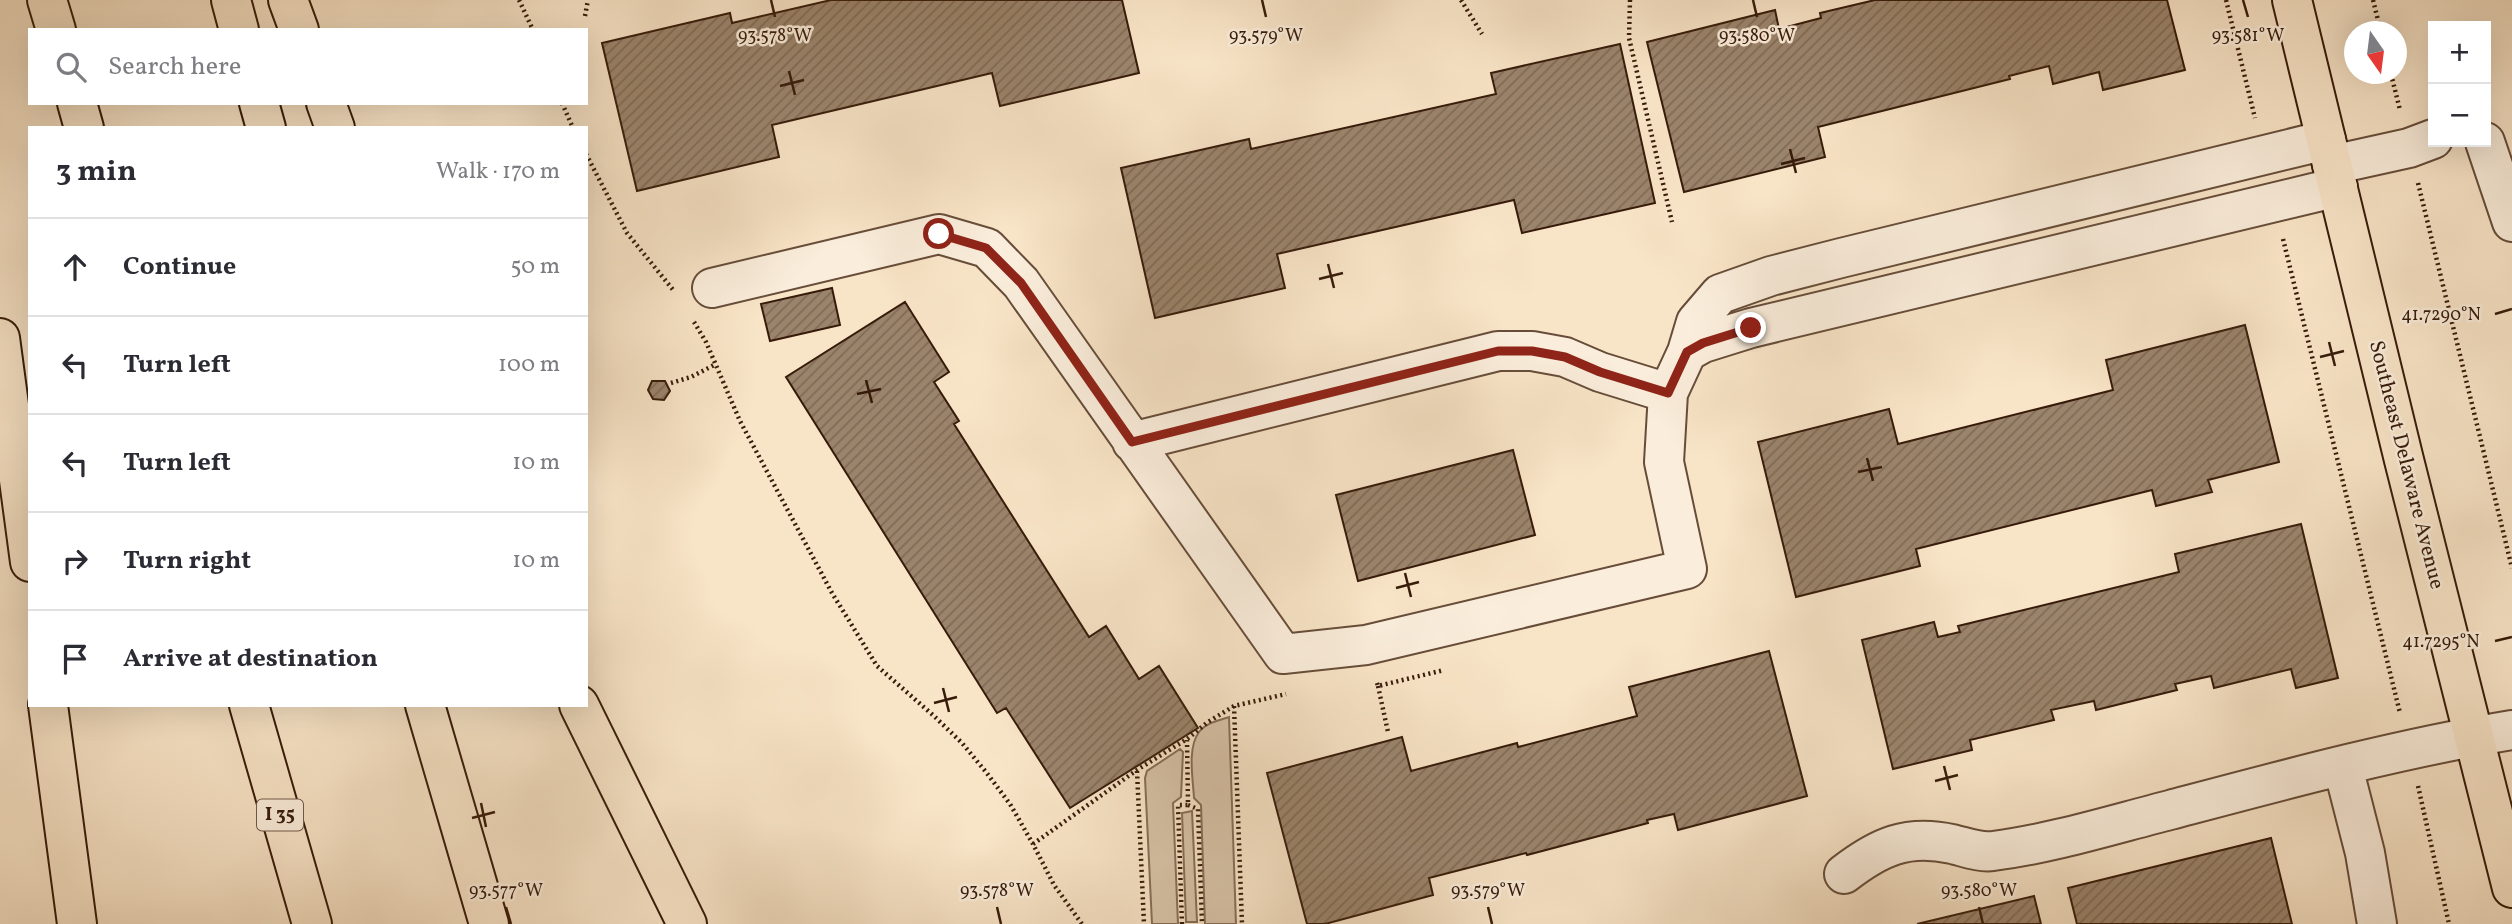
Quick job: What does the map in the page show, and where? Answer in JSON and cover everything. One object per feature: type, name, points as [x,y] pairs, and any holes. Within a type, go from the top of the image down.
[{"type":"main road","points":[[47,0],[55,28]]},
{"type":"main road","points":[[231,0],[238,28]]},
{"type":"main road","points":[[288,0],[298,28]]},
{"type":"main road","name":"Southeast Delaware Avenue","points":[[2292,0],[2512,888]]},
{"type":"main road","points":[[78,105],[83,126]]},
{"type":"main road","points":[[260,105],[265,126]]},
{"type":"main road","points":[[327,105],[334,126]]},
{"type":"main road","points":[[0,338],[28,547]]},
{"type":"main road","points":[[48,707],[77,924]]},
{"type":"main road","name":"I 35","points":[[250,707],[312,924]]},
{"type":"main road","points":[[426,707],[489,924]]},
{"type":"main road","points":[[580,707],[687,924]]},
{"type":"street","points":[[1687,352],[1703,343],[1751,328],[2274,202],[2332,164],[2421,143]]},
{"type":"street","points":[[2487,147],[2512,222]]},
{"type":"street","points":[[701,300],[939,234],[986,248],[1021,283],[1283,654],[1366,645],[1687,569],[1664,462],[1668,393],[1687,352],[1696,322],[1720,294],[1771,276],[2263,155],[2332,164]]},
{"type":"street","points":[[1132,442],[1498,351],[1532,351],[1565,357],[1600,372],[1668,393]]},
{"type":"street","points":[[1844,874],[1865,858],[1893,844],[1928,839],[1989,852],[2024,846],[2076,836],[2182,806],[2410,751],[2512,730]]},
{"type":"street","points":[[2343,767],[2365,853],[2377,924]]},
{"type":"path","points":[[519,0],[532,28]]},
{"type":"path","points":[[585,16],[588,0]]},
{"type":"path","points":[[1461,0],[1482,34]]},
{"type":"path","points":[[1630,0],[1629,38],[1672,222]]},
{"type":"path","points":[[2225,0],[2263,155]]},
{"type":"path","points":[[2373,0],[2378,21]]},
{"type":"path","points":[[2395,84],[2421,143],[2512,568]]},
{"type":"path","points":[[563,105],[572,126]]},
{"type":"path","points":[[588,158],[627,233],[674,292]]},
{"type":"path","points":[[2274,202],[2410,751],[2449,924]]},
{"type":"path","points":[[701,300],[716,364],[740,421],[832,593],[877,666],[962,743],[1010,804],[1054,885],[1082,924]]},
{"type":"path","points":[[671,383],[691,377],[716,364]]},
{"type":"path","points":[[1378,686],[1456,667]]},
{"type":"path","points":[[1375,675],[1388,732]]},
{"type":"path","points":[[1033,844],[1137,770],[1188,739],[1208,722],[1234,706],[1298,692]]},
{"type":"path","points":[[1234,706],[1242,924]]},
{"type":"path","points":[[1188,739],[1188,805]]},
{"type":"path","points":[[1137,770],[1144,924]]},
{"type":"path","points":[[1182,924],[1178,805],[1198,809],[1202,924]]},
{"type":"shaded area","points":[[1229,717],[1236,924],[1205,924],[1201,805],[1194,798],[1193,746],[1202,729]]},
{"type":"shaded area","points":[[1180,749],[1183,752],[1181,797],[1173,803],[1178,924],[1152,924],[1145,778],[1147,771]]},
{"type":"shaded area","points":[[1192,811],[1197,922],[1186,922],[1182,813]]},
{"type":"building","points":[[831,0],[1122,0],[1139,73],[1000,106],[992,73],[772,125],[779,157],[637,191],[602,43],[730,13],[732,23]]},
{"type":"building","points":[[1875,0],[2167,0],[2185,70],[2103,90],[2099,72],[2053,84],[2049,66],[2009,76],[2010,79],[1818,127],[1825,157],[1684,192],[1647,42],[1775,10],[1779,29],[1821,18],[1820,13]]},
{"type":"building","points":[[1620,44],[1655,203],[1522,233],[1514,200],[1277,254],[1285,288],[1155,318],[1121,168],[1249,139],[1251,149],[1496,94],[1491,73]]},
{"type":"building","points":[[832,288],[840,325],[770,341],[761,304]]},
{"type":"building","points":[[905,302],[949,372],[934,382],[959,421],[954,424],[1089,637],[1106,626],[1139,679],[1159,666],[1198,728],[1070,808],[1006,708],[997,713],[786,377]]},
{"type":"building","points":[[2245,325],[2279,462],[2208,480],[2212,492],[2156,506],[2152,490],[1916,549],[1920,566],[1796,597],[1758,442],[1889,409],[1898,444],[2113,390],[2106,360]]},
{"type":"building","points":[[652,381],[665,381],[670,391],[664,400],[653,399],[648,390]]},
{"type":"building","points":[[1513,450],[1535,535],[1358,581],[1336,495]]},
{"type":"building","points":[[2301,524],[2338,678],[2296,688],[2291,669],[2214,688],[2211,676],[2175,684],[2177,690],[2096,710],[2094,701],[2051,710],[2054,720],[1970,740],[1972,750],[1893,769],[1862,640],[1934,622],[1938,637],[1960,632],[1958,626],[2179,572],[2175,554]]},
{"type":"building","points":[[1769,651],[1807,796],[1678,830],[1674,814],[1647,820],[1648,823],[1429,878],[1433,895],[1325,924],[1307,924],[1267,773],[1402,737],[1411,771],[1517,743],[1518,747],[1637,716],[1629,687]]},
{"type":"building","points":[[2271,838],[2292,924],[2077,924],[2068,888]]},
{"type":"building","points":[[2034,896],[2041,924],[1917,924]]},
{"type":"route","points":[[939,234],[986,248],[1021,283],[1132,442],[1498,351],[1532,351],[1565,357],[1600,372],[1668,393],[1687,352],[1703,343],[1751,328]]}]
